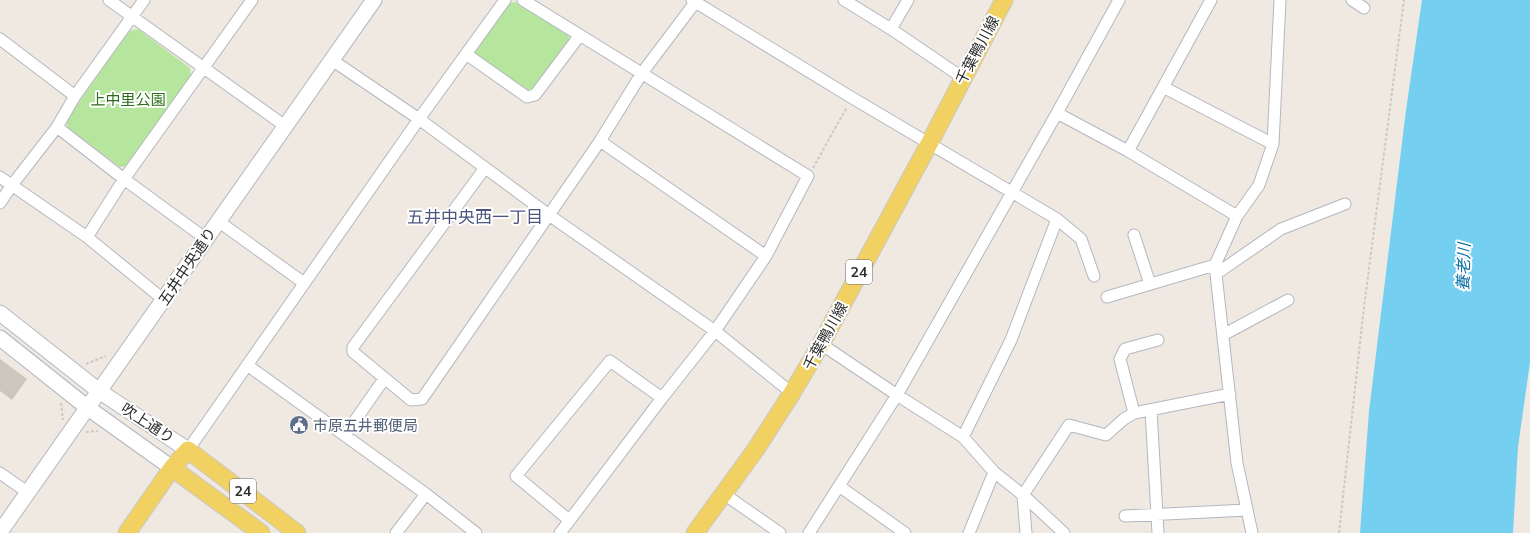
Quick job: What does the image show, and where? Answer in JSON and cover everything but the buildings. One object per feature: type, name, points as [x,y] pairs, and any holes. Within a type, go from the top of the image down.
[{"type":"main road","name":"千葉鴨川線","points":[[695,533],[724,494],[792,393],[821,344],[929,144],[1004,0]]},
{"type":"main road","points":[[127,533],[172,468],[188,450]]},
{"type":"main road","name":"吹上通り","points":[[188,450],[297,533]]},
{"type":"main road","name":"吹上通り","points":[[172,468],[261,533]]},
{"type":"street","points":[[109,0],[285,126]]},
{"type":"street","points":[[0,203],[57,127],[75,96],[144,0]]},
{"type":"street","points":[[87,237],[124,179],[252,0]]},
{"type":"street","name":"五井中央通り","points":[[0,532],[374,0]]},
{"type":"street","points":[[188,450],[419,119],[505,0]]},
{"type":"street","points":[[523,0],[808,176],[766,256],[715,331],[662,398],[560,533]]},
{"type":"street","points":[[844,0],[891,28],[963,78]]},
{"type":"street","points":[[891,28],[908,0]]},
{"type":"street","points":[[810,533],[897,395],[1058,114],[1119,0]]},
{"type":"street","points":[[1128,151],[1210,0]]},
{"type":"street","points":[[1252,533],[1237,463],[1216,269],[1237,216],[1259,185],[1272,144],[1280,0]]},
{"type":"street","points":[[1352,0],[1364,8]]},
{"type":"street","points":[[485,168],[353,347],[354,352],[384,379],[411,400],[422,398],[600,140],[642,73],[695,1],[852,98],[1057,219],[1081,239],[1094,276]]},
{"type":"street","points":[[466,54],[527,97],[535,95],[580,35]]},
{"type":"street","points":[[0,39],[75,96]]},
{"type":"street","points":[[332,60],[419,119],[549,215],[715,331],[792,393]]},
{"type":"street","points":[[1163,87],[1272,144]]},
{"type":"street","points":[[1058,114],[1128,151],[1237,216]]},
{"type":"street","points":[[57,127],[124,179],[206,239]]},
{"type":"street","points":[[600,140],[766,256]]},
{"type":"street","points":[[0,177],[87,237],[164,300]]},
{"type":"street","points":[[1107,298],[1150,284],[1216,269],[1281,229],[1345,204]]},
{"type":"street","points":[[963,437],[1011,340],[1057,219]]},
{"type":"street","points":[[218,221],[304,283]]},
{"type":"street","points":[[1134,235],[1150,284]]},
{"type":"street","points":[[1223,335],[1288,300]]},
{"type":"street","name":"吹上通り","points":[[0,313],[99,391],[188,450]]},
{"type":"street","name":"吹上通り","points":[[0,338],[88,408],[172,468]]},
{"type":"street","points":[[1134,413],[1120,359],[1125,349],[1158,340]]},
{"type":"street","points":[[821,344],[963,437],[994,472],[1023,495],[1064,533]]},
{"type":"street","points":[[569,520],[516,476],[610,361],[662,398]]},
{"type":"street","points":[[247,365],[426,494],[476,533]]},
{"type":"street","points":[[345,435],[384,379]]},
{"type":"street","points":[[1026,533],[1023,495],[1069,425],[1106,435],[1124,419],[1134,413],[1230,394]]},
{"type":"street","points":[[1151,410],[1158,533]]},
{"type":"street","points":[[969,533],[994,472]]},
{"type":"street","points":[[0,473],[27,492]]},
{"type":"street","points":[[839,486],[905,533]]},
{"type":"street","points":[[396,533],[426,494]]},
{"type":"street","points":[[724,494],[780,533]]},
{"type":"street","points":[[1125,516],[1247,510]]},
{"type":"path","points":[[1339,533],[1364,308],[1404,0]]},
{"type":"path","points":[[808,176],[852,98]]},
{"type":"path","points":[[85,365],[108,356]]},
{"type":"path","points":[[59,425],[63,419],[60,402]]},
{"type":"path","points":[[81,433],[99,431]]},
{"type":"green space","points":[[515,2],[568,34],[570,42],[535,88],[526,91],[475,54],[475,49],[509,3]]},
{"type":"green space","name":"上中里公園","points":[[138,29],[190,68],[191,76],[128,166],[120,167],[68,128],[66,121],[128,31]]},
{"type":"water","name":"養老川","points":[[1422,0],[1530,0],[1530,362],[1518,447],[1513,533],[1360,533],[1369,411],[1406,110]]},
{"type":"place","name":"市原五井郵便局","points":[[299,425]]},
{"type":"district","name":"五井中央西一丁目","points":[[475,216]]}]
